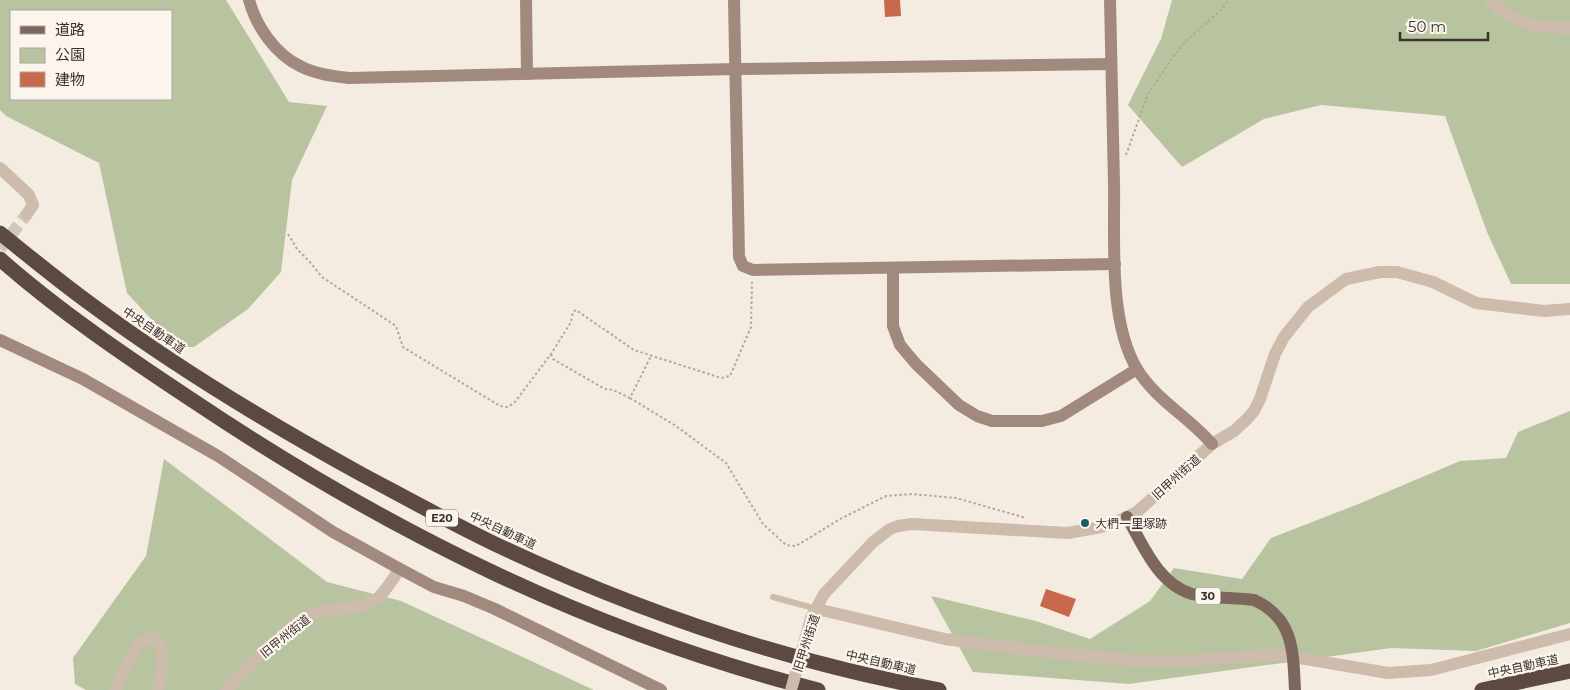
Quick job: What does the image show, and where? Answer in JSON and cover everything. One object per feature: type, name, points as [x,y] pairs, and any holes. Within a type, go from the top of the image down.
[{"type":"highway","name":"中央自動車道","points":[[0,233],[99,310],[260,417],[383,486],[498,545],[617,596],[744,642],[809,661],[939,690]]},
{"type":"highway","name":"E20","points":[[0,259],[21,278],[138,365],[248,437],[370,510],[432,544],[520,586],[614,625],[728,664],[818,690]]},
{"type":"highway","name":"中央自動車道","points":[[1482,690],[1570,671]]},
{"type":"main road","name":"30","points":[[1127,517],[1155,566],[1171,583],[1192,594],[1254,600],[1277,615],[1283,622],[1294,656],[1295,684]]},
{"type":"street","points":[[249,0],[257,22],[270,41],[299,66],[324,74],[349,78],[736,69],[1111,64]]},
{"type":"street","points":[[526,0],[527,74]]},
{"type":"street","points":[[734,0],[739,257],[743,266],[753,270],[1116,264]]},
{"type":"street","points":[[1110,0],[1116,264],[1120,324],[1123,339],[1137,369],[1152,389],[1203,433],[1212,444]]},
{"type":"street","points":[[1490,0],[1503,13],[1515,20],[1540,27],[1570,28]]},
{"type":"street","points":[[0,168],[29,195],[33,205],[27,214]]},
{"type":"street","points":[[893,269],[893,326],[900,345],[916,364],[959,405],[977,416],[992,421],[1042,421],[1061,416],[1137,369]]},
{"type":"street","name":"旧甲州街道","points":[[791,690],[814,613],[824,594],[847,568],[883,534],[898,526],[912,524],[1068,533],[1108,525],[1137,512],[1212,444],[1234,431],[1254,411],[1275,354],[1284,337],[1308,307],[1346,279],[1380,272],[1397,272],[1433,282],[1476,303],[1544,311],[1570,310]]},
{"type":"street","points":[[0,340],[83,379],[204,448],[333,532],[400,569],[434,587],[495,608],[661,690]]},
{"type":"street","name":"旧甲州街道","points":[[226,690],[278,638],[303,618],[318,611],[351,607],[370,602],[378,597],[400,569]]},
{"type":"street","points":[[814,613],[945,639],[1038,651],[1128,660],[1184,661],[1272,655],[1294,656],[1388,673],[1416,672],[1456,664],[1570,634]]},
{"type":"street","points":[[116,690],[136,647],[146,638],[153,637],[158,640],[162,657],[158,690]]},
{"type":"lane","points":[[773,597],[814,613]]},
{"type":"path","points":[[1125,156],[1148,94],[1170,61],[1186,41],[1222,10],[1230,0]]},
{"type":"path","points":[[288,234],[297,249],[322,277],[396,326],[403,347],[500,406],[508,406],[515,402],[551,354],[576,310],[634,350],[721,378],[730,376],[751,327],[753,270]]},
{"type":"path","points":[[551,354],[553,359],[605,389],[613,390],[630,398],[676,426],[726,463],[763,524],[786,545],[796,546],[842,518],[886,496],[912,494],[956,498],[983,505],[1034,520],[1046,532]]},
{"type":"path","points":[[630,398],[651,356]]},
{"type":"green space","points":[[0,0],[226,0],[289,102],[327,106],[292,180],[281,272],[248,309],[194,347],[177,347],[127,293],[99,163],[6,116],[0,110]]},
{"type":"green space","points":[[1172,0],[1570,0],[1570,284],[1511,284],[1487,232],[1445,116],[1321,105],[1264,119],[1182,167],[1128,105],[1161,39]]},
{"type":"green space","points":[[1570,411],[1570,623],[1476,651],[1391,648],[1129,684],[973,672],[931,596],[1036,621],[1090,639],[1150,601],[1174,568],[1242,579],[1271,538],[1361,503],[1460,461],[1506,458],[1518,432]]},
{"type":"green space","points":[[164,459],[327,582],[401,601],[594,690],[86,690],[75,684],[73,658],[146,556]]},
{"type":"building","points":[[884,0],[900,0],[901,16],[885,17]]},
{"type":"building","points":[[1046,589],[1076,599],[1069,617],[1040,606]]},
{"type":"tunnel","points":[[0,249],[27,214]]},
{"type":"place","name":"大椚一里塚跡","points":[[1085,523]]}]
